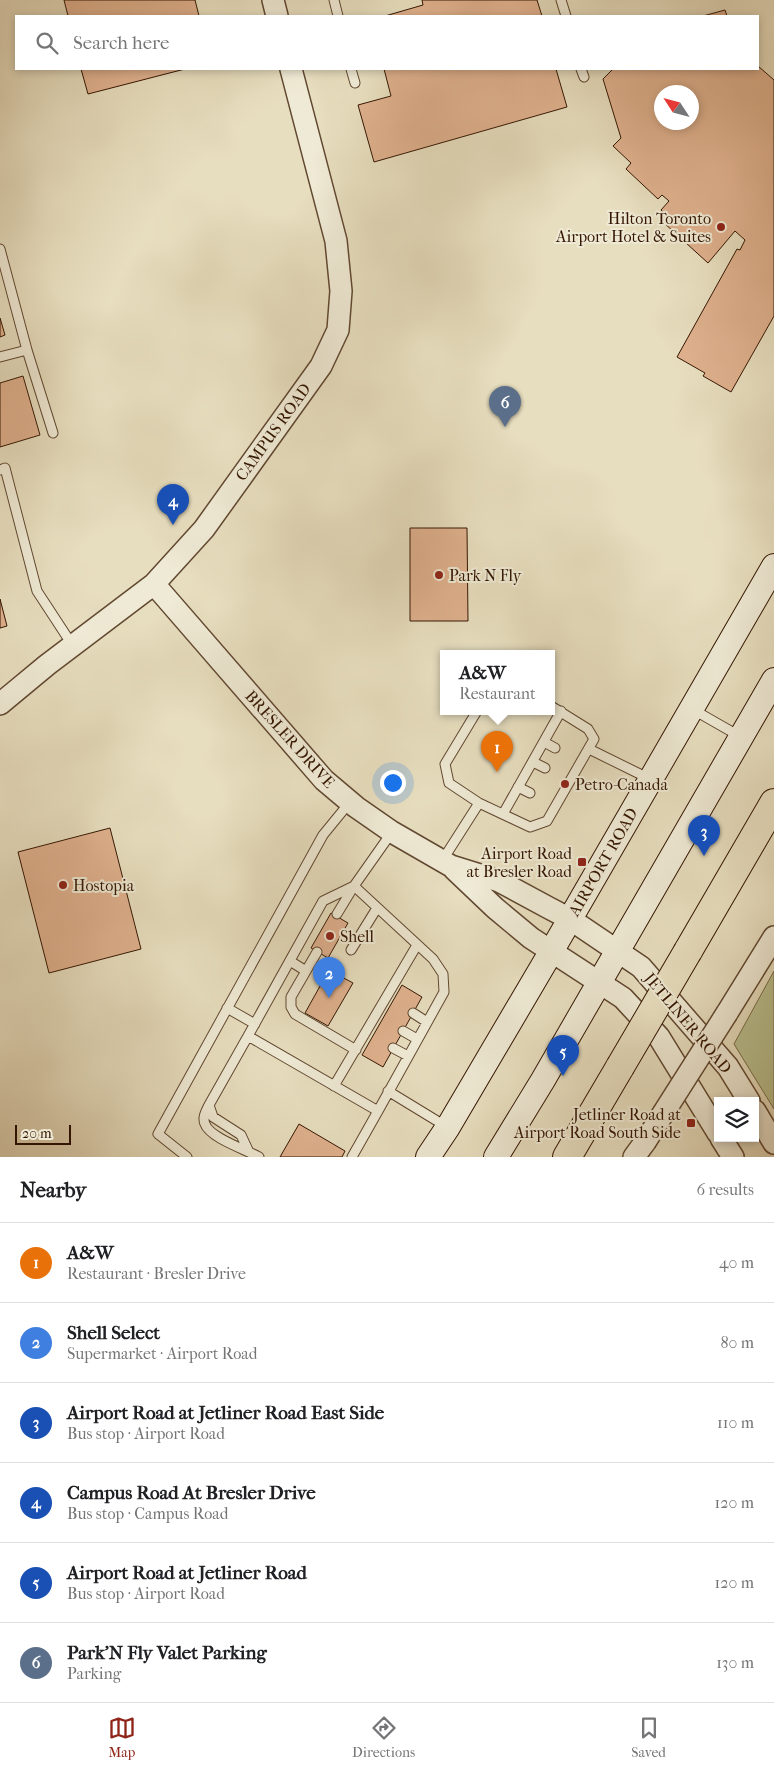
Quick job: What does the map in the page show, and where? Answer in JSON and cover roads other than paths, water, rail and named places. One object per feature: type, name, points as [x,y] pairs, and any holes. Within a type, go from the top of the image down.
[{"type":"highway","points":[[567,1157],[774,804]]},
{"type":"main road","name":"AIRPORT ROAD","points":[[428,1157],[448,1127],[551,952],[774,566]]},
{"type":"main road","points":[[496,1157],[774,680]]},
{"type":"street","points":[[273,0],[277,15]]},
{"type":"street","name":"CAMPUS ROAD","points":[[0,704],[154,584],[204,529],[321,366],[338,330],[341,292],[336,241],[294,70]]},
{"type":"street","name":"BRESLER DRIVE","points":[[154,584],[318,774],[350,802],[392,832],[446,863],[499,882],[570,919]]},
{"type":"street","name":"BRESLER DRIVE","points":[[446,863],[495,908],[551,952]]},
{"type":"street","name":"JETLINER ROAD","points":[[570,919],[641,967],[728,1067],[747,1097]]},
{"type":"street","points":[[638,1152],[774,937]]},
{"type":"street","name":"JETLINER ROAD","points":[[551,952],[623,998],[659,1037],[714,1127]]},
{"type":"street","points":[[759,1118],[774,1143]]},
{"type":"street","points":[[724,1142],[733,1157]]},
{"type":"lane","points":[[334,0],[338,15]]},
{"type":"lane","points":[[561,0],[566,15]]},
{"type":"lane","points":[[351,70],[355,83]]},
{"type":"lane","points":[[0,250],[27,350],[53,433]]},
{"type":"lane","points":[[0,357],[27,350]]},
{"type":"lane","points":[[0,470],[5,468],[37,590],[73,646]]},
{"type":"lane","points":[[475,715],[445,764],[449,783],[479,803],[530,827],[547,821],[594,739],[588,729],[555,708]]},
{"type":"lane","points":[[691,709],[741,737]]},
{"type":"lane","points":[[503,814],[561,712]]},
{"type":"lane","points":[[544,742],[555,748]]},
{"type":"lane","points":[[589,749],[650,779]]},
{"type":"lane","points":[[572,757],[582,762]]},
{"type":"lane","points":[[532,762],[545,768]]},
{"type":"lane","points":[[561,777],[570,782]]},
{"type":"lane","points":[[518,786],[530,793]]},
{"type":"lane","points":[[186,1157],[158,1134],[323,835],[350,802]]},
{"type":"lane","points":[[546,802],[556,806]]},
{"type":"lane","points":[[446,863],[479,803]]},
{"type":"lane","points":[[338,914],[354,886],[392,832]]},
{"type":"lane","points":[[352,1157],[444,992],[443,974],[433,959],[354,886]]},
{"type":"lane","points":[[259,1157],[248,1150],[235,1147],[210,1131],[204,1124],[204,1115],[323,901],[354,886]]},
{"type":"lane","points":[[351,950],[377,908]]},
{"type":"lane","points":[[334,1086],[379,1017],[417,945]]},
{"type":"lane","points":[[317,952],[292,997],[291,1007],[295,1014],[356,1050]]},
{"type":"lane","points":[[290,961],[306,971]]},
{"type":"lane","points":[[227,1008],[255,1024]]},
{"type":"lane","points":[[413,1013],[427,1022]]},
{"type":"lane","points":[[403,1031],[417,1039]]},
{"type":"lane","points":[[248,1036],[378,1111]]},
{"type":"lane","points":[[393,1048],[408,1056]]},
{"type":"lane","points":[[388,1091],[448,1127]]},
{"type":"lane","points":[[209,1105],[213,1117],[241,1135],[248,1150]]},
{"type":"place","name":"Hilton Toronto Airport Hotel & Suites","points":[[721,227]]},
{"type":"place","name":"Park'N Fly Valet Parking","points":[[505,427]]},
{"type":"place","name":"Campus Road At Bresler Drive","points":[[173,525]]},
{"type":"place","name":"Park N Fly","points":[[439,575]]},
{"type":"place","name":"A&W","points":[[497,772]]},
{"type":"place","name":"Petro-Canada","points":[[565,784]]},
{"type":"place","name":"Airport Road at Jetliner Road East Side","points":[[704,856]]},
{"type":"place","name":"Airport Road at Bresler Road","points":[[582,862]]},
{"type":"place","name":"Hostopia","points":[[63,885]]},
{"type":"place","name":"Shell","points":[[330,936]]},
{"type":"place","name":"Shell Select","points":[[329,998]]},
{"type":"place","name":"Airport Road at Jetliner Road","points":[[563,1076]]},
{"type":"place","name":"Jetliner Road at Airport Road South Side","points":[[691,1123]]}]
